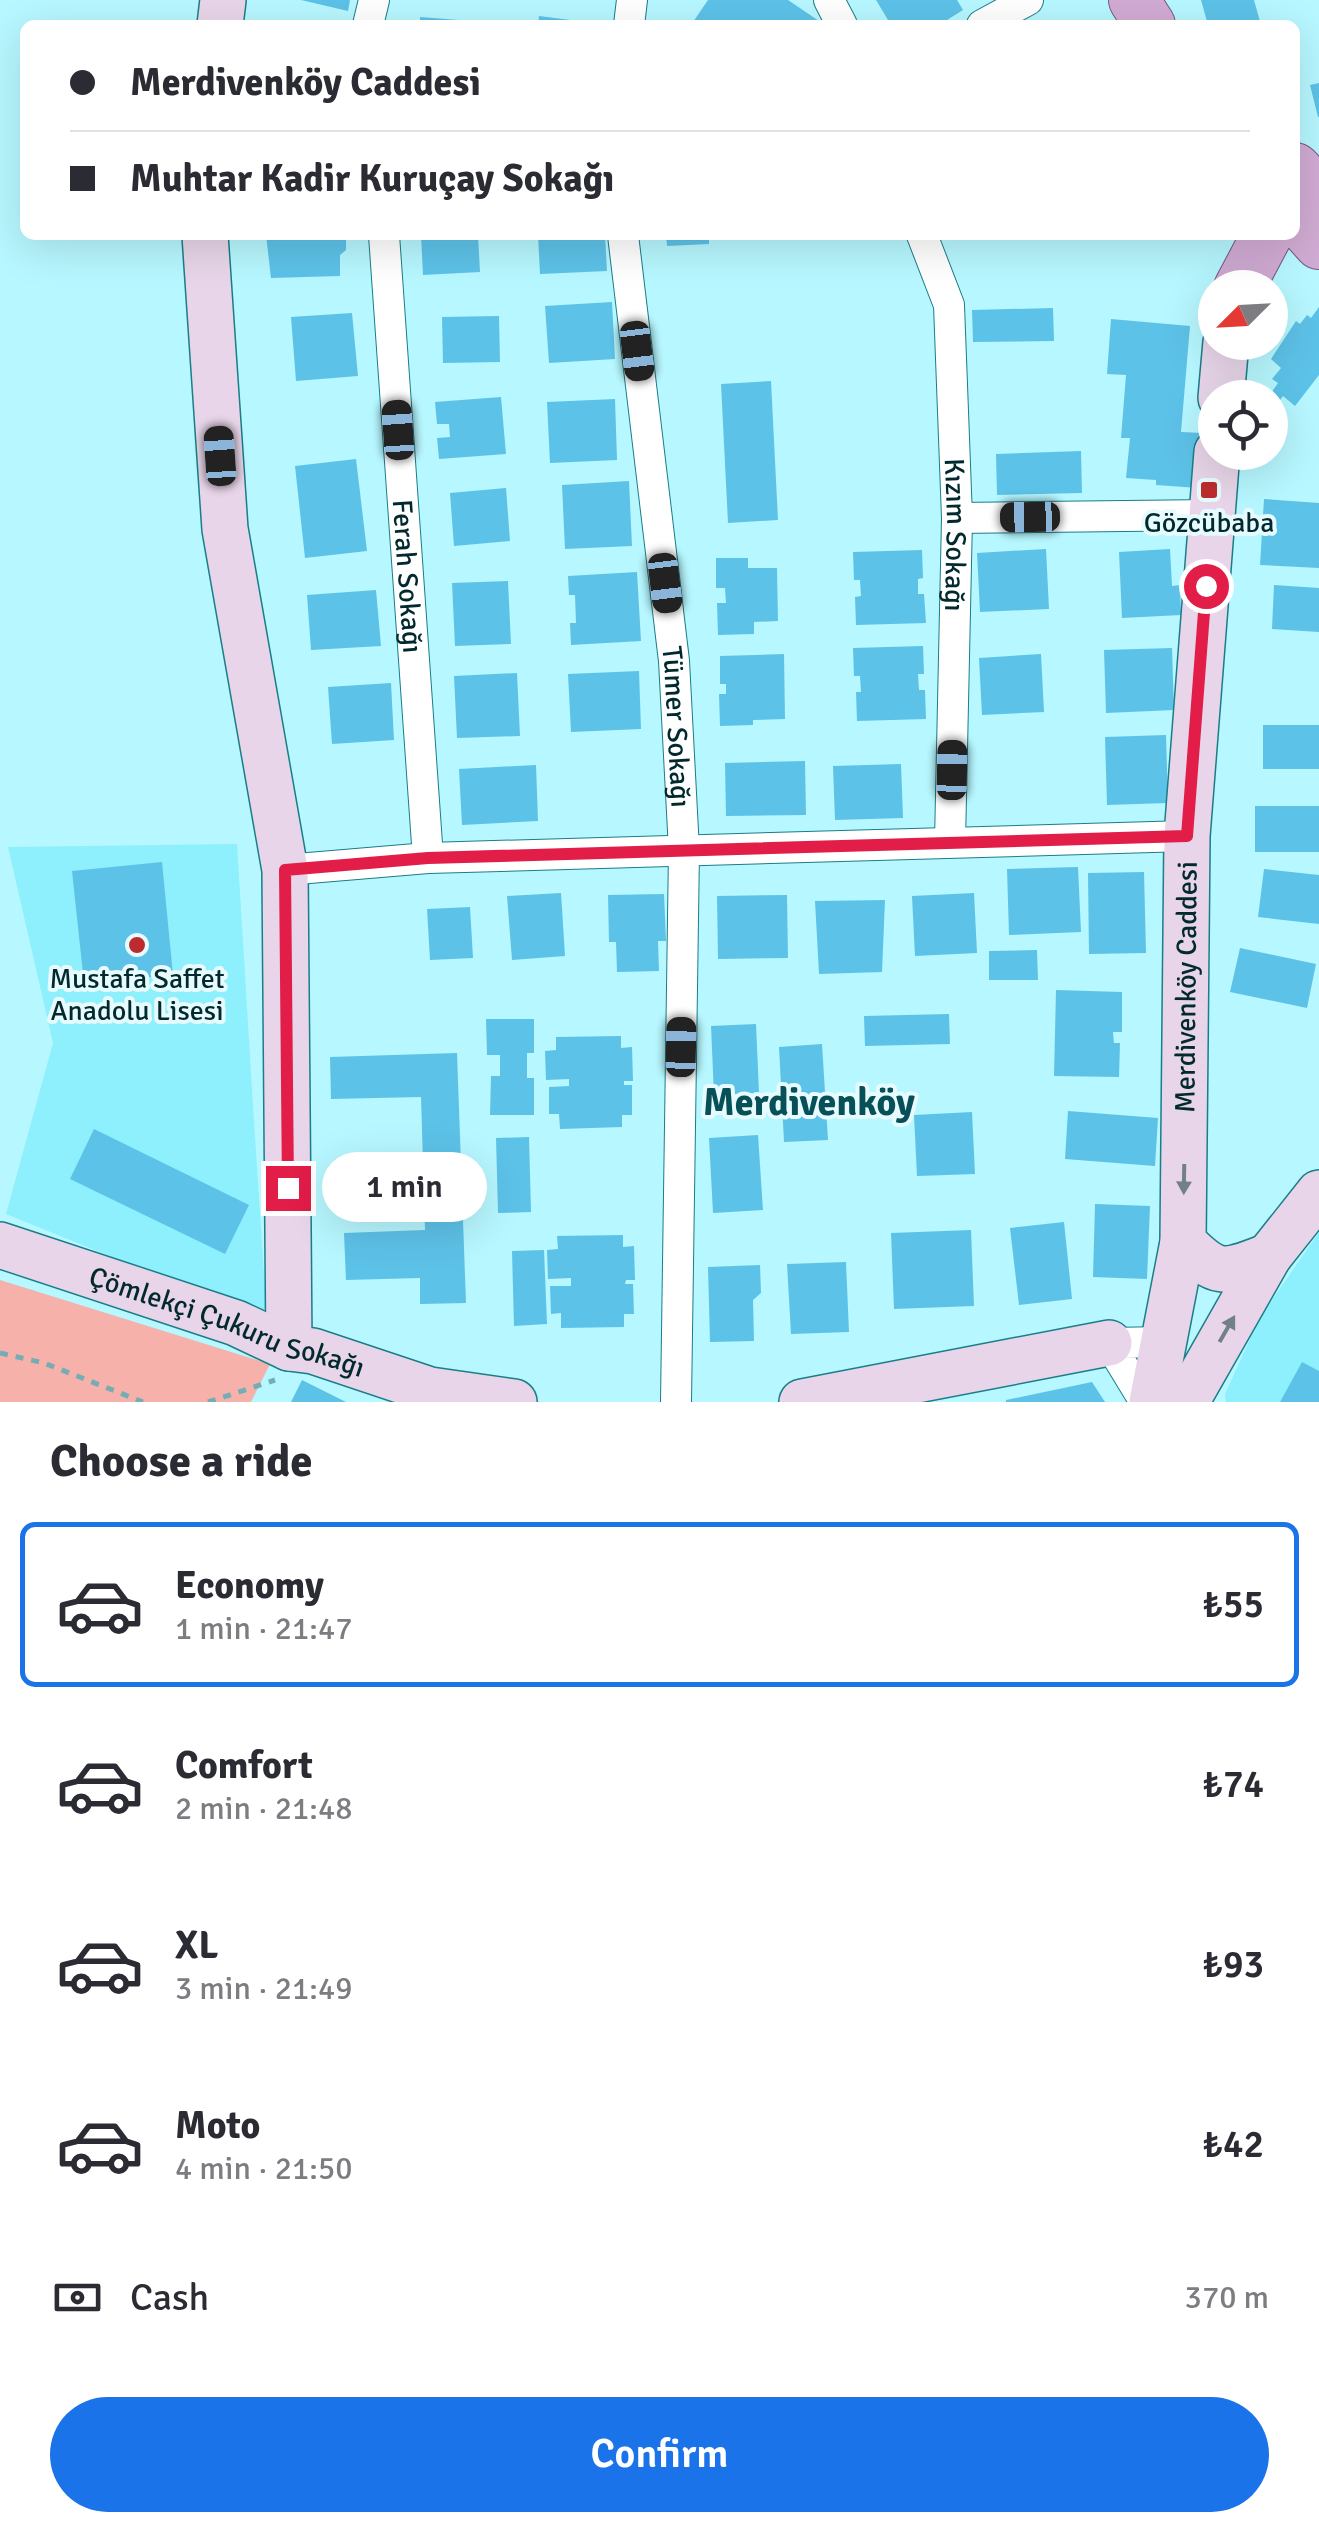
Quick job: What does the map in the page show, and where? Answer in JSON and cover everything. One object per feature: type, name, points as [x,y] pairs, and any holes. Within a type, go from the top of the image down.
[{"type":"main road","points":[[1300,173],[1319,192]]},
{"type":"main road","points":[[1300,222],[1319,244]]},
{"type":"main road","points":[[1226,240],[1227,270]]},
{"type":"main road","points":[[1248,270],[1263,240]]},
{"type":"street","points":[[991,20],[1028,0]]},
{"type":"street","points":[[205,240],[225,529],[285,870],[301,1349]]},
{"type":"street","name":"Ferah Sokağı","points":[[384,240],[428,858]]},
{"type":"street","name":"Tümer Sokağı","points":[[625,240],[674,661],[684,850],[676,1402]]},
{"type":"street","name":"Kızım Sokağı","points":[[924,240],[949,305],[956,518],[950,842]]},
{"type":"street","name":"Merdivenköy Caddesi","points":[[1160,1401],[1183,1242],[1187,836],[1216,470]]},
{"type":"street","points":[[956,518],[1212,514]]},
{"type":"street","points":[[285,870],[428,858],[1187,836]]},
{"type":"street","points":[[1109,1343],[1160,1401],[1319,1193]]},
{"type":"street","points":[[1183,1242],[1207,1266],[1228,1270],[1269,1256]]},
{"type":"street","name":"Çömlekçi Çukuru Sokağı","points":[[0,1245],[236,1323],[426,1396],[514,1402]]},
{"type":"street","points":[[802,1402],[1109,1343],[1166,1342]]},
{"type":"path","points":[[208,1402],[273,1382],[301,1349]]},
{"type":"path","points":[[0,1353],[44,1363],[143,1402]]},
{"type":"shaded area","points":[[237,844],[267,1320],[6,1214],[53,1043],[8,847]]},
{"type":"shaded area","points":[[1319,1232],[1319,1402],[1226,1402],[1225,1394],[1259,1319]]},
{"type":"shaded area","points":[[0,1280],[270,1364],[251,1402],[0,1402]]},
{"type":"building","points":[[301,0],[350,0],[348,11]]},
{"type":"building","points":[[708,0],[788,0],[818,20],[694,20]]},
{"type":"building","points":[[876,0],[957,0],[963,10],[947,20],[888,20]]},
{"type":"building","points":[[1201,0],[1254,0],[1260,20],[1207,20]]},
{"type":"building","points":[[539,16],[570,20],[539,20]]},
{"type":"building","points":[[1319,83],[1319,117],[1318,117],[1310,85]]},
{"type":"building","points":[[267,240],[346,240],[346,250],[340,255],[340,276],[271,278]]},
{"type":"building","points":[[421,240],[478,240],[480,272],[423,275]]},
{"type":"building","points":[[538,240],[605,240],[607,271],[540,274]]},
{"type":"building","points":[[666,240],[709,240],[709,244],[667,246]]},
{"type":"building","points":[[612,302],[615,359],[549,363],[545,306]]},
{"type":"building","points":[[1319,307],[1319,375],[1295,406],[1288,400],[1288,380],[1272,379],[1281,368],[1272,360],[1288,360],[1288,333],[1296,321],[1300,324],[1307,315],[1311,318]]},
{"type":"building","points":[[1053,308],[1054,341],[973,342],[972,310]]},
{"type":"building","points":[[352,313],[358,376],[296,381],[291,317]]},
{"type":"building","points":[[499,316],[500,362],[443,363],[442,317]]},
{"type":"building","points":[[1111,319],[1190,326],[1181,432],[1198,433],[1198,488],[1126,478],[1130,438],[1121,438],[1126,375],[1107,374]]},
{"type":"building","points":[[771,381],[778,520],[728,523],[721,384]]},
{"type":"building","points":[[501,397],[506,454],[439,459],[437,438],[450,437],[449,424],[437,424],[435,402]]},
{"type":"building","points":[[615,399],[617,460],[550,463],[547,402]]},
{"type":"building","points":[[1081,451],[1082,493],[997,495],[996,454]]},
{"type":"building","points":[[356,459],[367,551],[305,558],[295,466]]},
{"type":"building","points":[[629,481],[632,546],[565,549],[562,485]]},
{"type":"building","points":[[506,488],[510,541],[454,546],[450,493]]},
{"type":"building","points":[[1264,499],[1319,503],[1319,568],[1260,565]]},
{"type":"building","points":[[1046,549],[1049,609],[980,612],[977,553]]},
{"type":"building","points":[[1170,549],[1172,586],[1180,585],[1181,615],[1122,618],[1119,552]]},
{"type":"building","points":[[922,550],[923,578],[918,579],[918,594],[924,594],[926,623],[856,625],[855,597],[861,596],[860,580],[854,580],[853,552]]},
{"type":"building","points":[[716,558],[748,558],[748,568],[777,568],[778,621],[754,622],[754,634],[718,635],[717,603],[726,603],[725,588],[716,588]]},
{"type":"building","points":[[637,572],[641,641],[571,645],[570,623],[576,623],[575,595],[569,595],[568,576]]},
{"type":"building","points":[[508,581],[511,644],[455,646],[452,583]]},
{"type":"building","points":[[1274,585],[1319,588],[1319,632],[1272,629]]},
{"type":"building","points":[[376,590],[381,646],[311,650],[307,595]]},
{"type":"building","points":[[923,646],[924,674],[918,674],[919,690],[925,690],[926,719],[857,721],[856,692],[861,692],[860,676],[854,676],[853,648]]},
{"type":"building","points":[[1172,648],[1174,710],[1106,713],[1104,650]]},
{"type":"building","points":[[784,654],[785,719],[720,726],[719,694],[726,694],[726,684],[720,684],[720,656]]},
{"type":"building","points":[[1041,654],[1044,712],[982,715],[979,658]]},
{"type":"building","points":[[639,671],[641,729],[571,732],[568,674]]},
{"type":"building","points":[[517,673],[520,736],[457,738],[454,676]]},
{"type":"building","points":[[391,683],[394,740],[332,744],[328,687]]},
{"type":"building","points":[[1263,725],[1319,725],[1319,769],[1263,769]]},
{"type":"building","points":[[1166,735],[1168,803],[1107,805],[1105,737]]},
{"type":"building","points":[[805,761],[806,815],[726,816],[725,763]]},
{"type":"building","points":[[901,764],[903,818],[835,820],[833,766]]},
{"type":"building","points":[[536,765],[538,821],[462,825],[459,769]]},
{"type":"building","points":[[1255,806],[1319,806],[1319,852],[1255,852]]},
{"type":"building","points":[[162,862],[173,975],[84,983],[72,871]]},
{"type":"building","points":[[1078,867],[1081,932],[1009,935],[1007,869]]},
{"type":"building","points":[[1264,869],[1319,875],[1319,924],[1258,917]]},
{"type":"building","points":[[1144,872],[1146,953],[1089,954],[1088,873]]},
{"type":"building","points":[[561,893],[565,956],[512,960],[507,896]]},
{"type":"building","points":[[974,893],[977,953],[915,956],[912,896]]},
{"type":"building","points":[[664,894],[666,941],[658,941],[659,971],[617,972],[616,942],[609,942],[608,895]]},
{"type":"building","points":[[787,895],[788,958],[718,959],[717,896]]},
{"type":"building","points":[[885,900],[882,972],[819,974],[815,901]]},
{"type":"building","points":[[470,907],[473,958],[430,960],[427,909]]},
{"type":"building","points":[[1240,948],[1316,964],[1307,1008],[1230,992]]},
{"type":"building","points":[[1037,950],[1038,980],[989,980],[989,951]]},
{"type":"building","points":[[1056,990],[1122,992],[1122,1032],[1113,1032],[1114,1043],[1120,1043],[1119,1077],[1054,1076]]},
{"type":"building","points":[[949,1014],[950,1044],[865,1046],[864,1016]]},
{"type":"building","points":[[486,1019],[534,1019],[534,1053],[527,1053],[527,1078],[534,1078],[534,1115],[490,1115],[491,1076],[500,1076],[500,1055],[487,1055]]},
{"type":"building","points":[[756,1024],[759,1093],[714,1095],[711,1026]]},
{"type":"building","points":[[621,1036],[621,1048],[632,1047],[633,1081],[624,1081],[624,1085],[632,1085],[632,1115],[622,1115],[622,1127],[560,1129],[559,1114],[549,1114],[549,1087],[569,1086],[569,1079],[546,1080],[545,1051],[556,1050],[556,1037]]},
{"type":"building","points":[[822,1044],[828,1140],[784,1142],[779,1047]]},
{"type":"building","points":[[457,1053],[466,1303],[420,1304],[420,1278],[346,1280],[344,1233],[425,1230],[421,1097],[331,1099],[330,1057]]},
{"type":"building","points":[[1068,1111],[1158,1118],[1155,1166],[1065,1159]]},
{"type":"building","points":[[972,1112],[975,1174],[917,1176],[914,1115]]},
{"type":"building","points":[[94,1129],[249,1205],[225,1254],[70,1179]]},
{"type":"building","points":[[758,1135],[763,1210],[713,1213],[709,1138]]},
{"type":"building","points":[[529,1137],[531,1212],[498,1213],[496,1138]]},
{"type":"building","points":[[1095,1204],[1150,1206],[1147,1279],[1093,1277]]},
{"type":"building","points":[[1064,1222],[1072,1299],[1019,1305],[1010,1228]]},
{"type":"building","points":[[971,1230],[974,1306],[894,1309],[891,1233]]},
{"type":"building","points":[[623,1235],[623,1247],[634,1246],[635,1280],[626,1280],[625,1284],[633,1284],[634,1314],[624,1314],[624,1327],[561,1328],[561,1313],[551,1314],[550,1286],[571,1286],[571,1278],[548,1279],[547,1250],[558,1249],[557,1236]]},
{"type":"building","points":[[544,1250],[547,1324],[514,1326],[512,1251]]},
{"type":"building","points":[[846,1262],[849,1332],[791,1334],[787,1264]]},
{"type":"building","points":[[760,1265],[761,1293],[753,1300],[754,1341],[710,1342],[708,1267]]},
{"type":"building","points":[[1302,1362],[1319,1371],[1319,1402],[1280,1402]]},
{"type":"building","points":[[302,1380],[346,1402],[291,1402]]},
{"type":"building","points":[[1092,1382],[1105,1402],[1006,1402],[1006,1400]]},
{"type":"place","name":"Gözcübaba","points":[[1209,490]]},
{"type":"place","name":"Mustafa Saffet Anadolu Lisesi","points":[[137,945]]},
{"type":"district","name":"Merdivenköy","points":[[809,1102]]},
{"type":"route","points":[[288,1188],[285,870],[428,858],[1187,836],[1206,586]]}]
